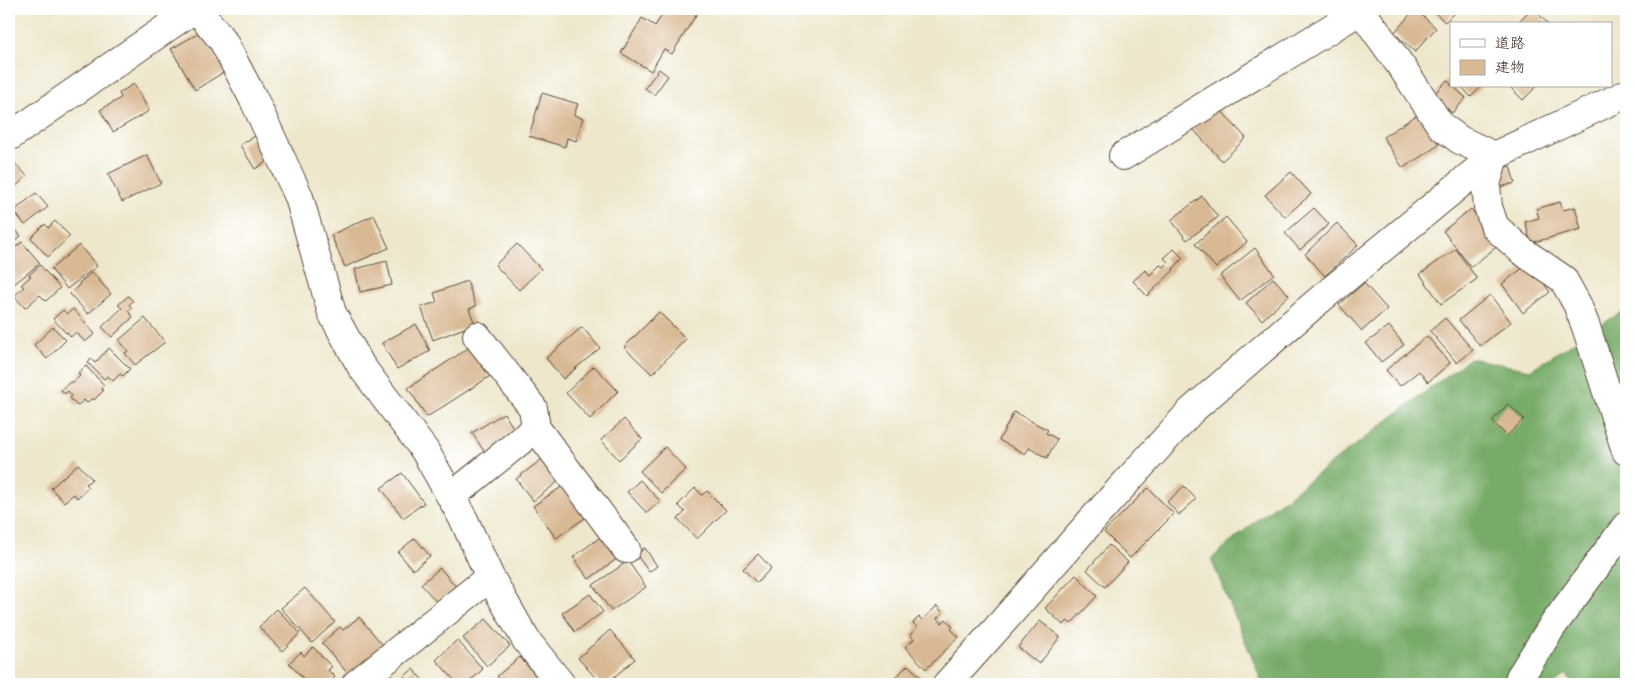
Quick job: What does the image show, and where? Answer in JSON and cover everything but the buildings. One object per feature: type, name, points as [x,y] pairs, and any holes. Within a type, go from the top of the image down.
[{"type":"street","points":[[9,137],[195,9],[223,41],[255,102],[299,197],[332,313],[361,366],[425,451],[452,497],[490,577],[526,640],[561,684]]},
{"type":"street","points":[[1123,156],[1360,10],[1403,68],[1441,126],[1460,140],[1494,156]]},
{"type":"street","points":[[947,684],[1191,411],[1317,302],[1494,156],[1626,94]]},
{"type":"street","points":[[1494,156],[1486,185],[1488,207],[1495,227],[1522,251],[1563,279],[1580,312],[1626,451]]},
{"type":"street","points":[[477,336],[533,408],[536,428],[626,549]]},
{"type":"street","points":[[452,497],[536,428]]},
{"type":"street","points":[[1518,684],[1520,677],[1551,628],[1626,526]]},
{"type":"street","points":[[356,684],[490,577]]},
{"type":"green space","points":[[1626,309],[1626,684],[1573,684],[1566,674],[1555,684],[1263,684],[1211,559],[1258,519],[1470,358],[1530,370]]}]
